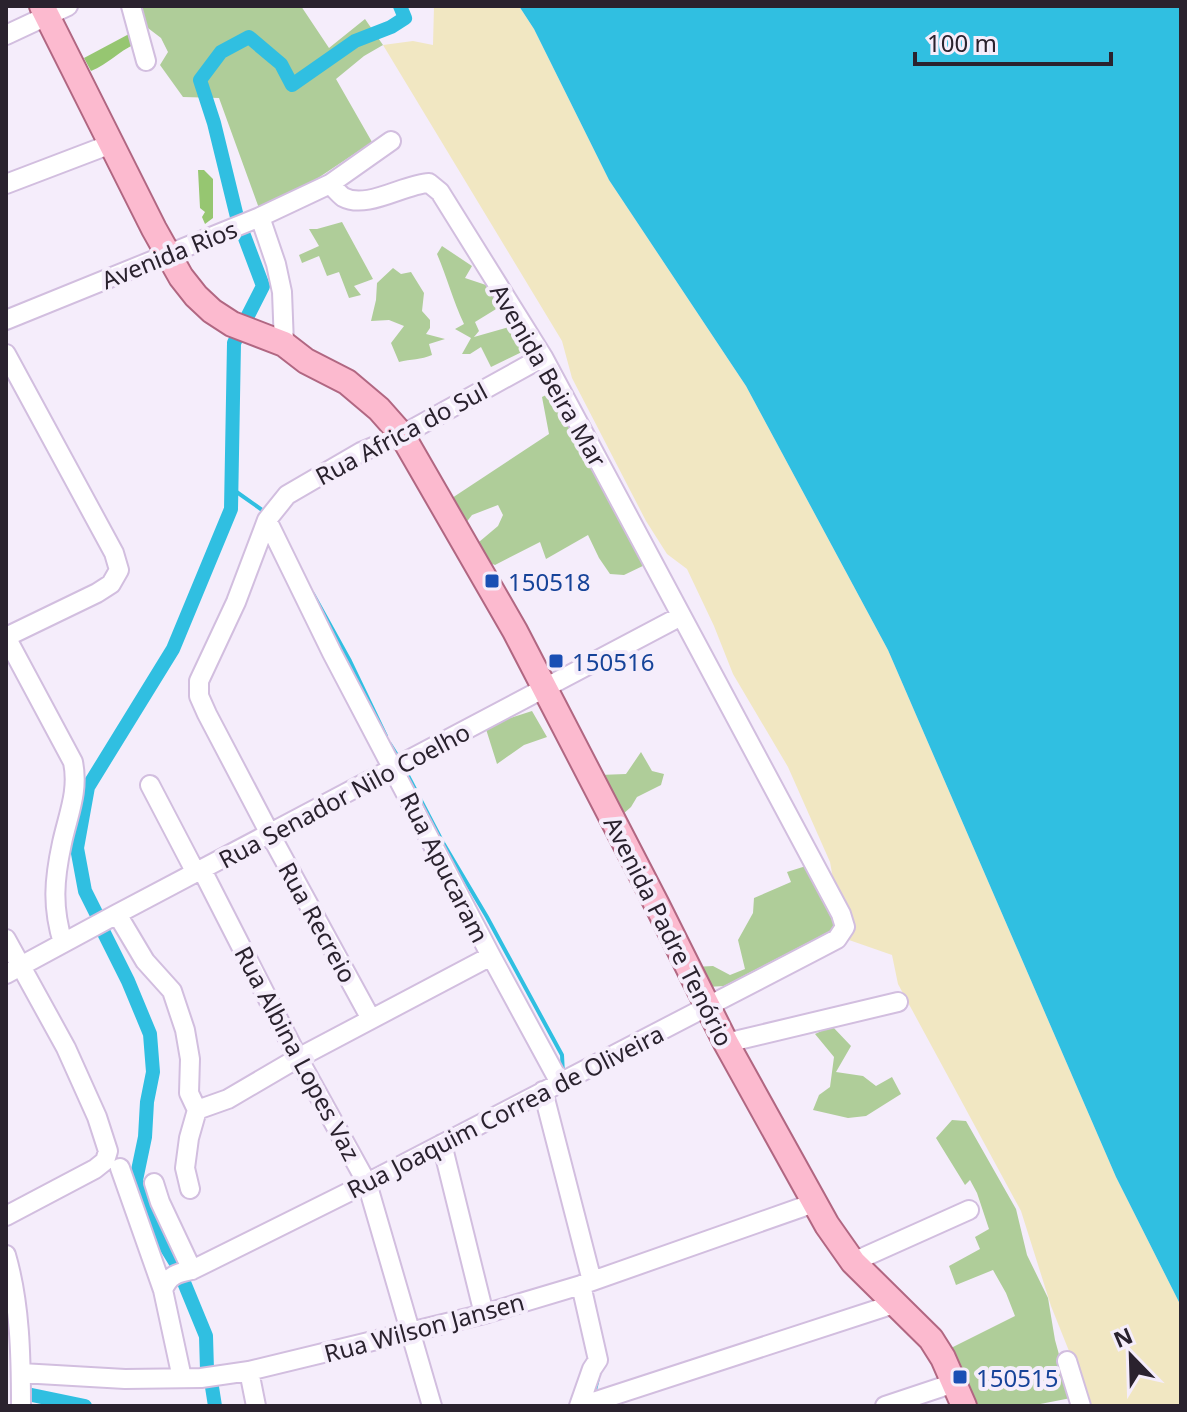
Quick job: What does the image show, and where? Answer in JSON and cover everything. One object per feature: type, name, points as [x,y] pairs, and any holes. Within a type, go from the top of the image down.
[{"type":"main road","name":"Avenida Padre Tenório","points":[[52,10],[111,144],[168,255],[196,296],[232,324],[273,340],[327,370],[364,395],[402,435],[515,631],[652,893],[726,1043],[814,1203],[853,1262],[931,1339],[964,1406]]},
{"type":"street","points":[[131,6],[146,61]]},
{"type":"street","points":[[6,35],[52,10]]},
{"type":"street","name":"Avenida Rios","points":[[6,320],[255,219],[330,184],[391,141]]},
{"type":"street","points":[[6,184],[111,144]]},
{"type":"street","name":"Avenida Beira Mar","points":[[330,184],[343,197],[356,201],[384,196],[418,184],[429,183],[440,192],[543,357],[841,914],[845,927]]},
{"type":"street","points":[[255,219],[276,264],[282,292],[273,340]]},
{"type":"street","points":[[6,354],[114,553],[119,570],[111,584],[97,593],[6,637],[73,762],[76,775],[76,789],[62,844],[54,897],[56,921],[63,943]]},
{"type":"street","name":"Rua Africa do Sul","points":[[267,520],[287,495],[361,452],[402,435],[543,357]]},
{"type":"street","name":"Rua Recreio","points":[[267,520],[236,602],[199,681],[199,696],[371,1019]]},
{"type":"street","name":"Rua Apucaram","points":[[267,520],[332,653],[560,1083]]},
{"type":"street","name":"Rua Senador Nilo Coelho","points":[[13,971],[681,616]]},
{"type":"street","name":"Rua Albina Lopes Vaz","points":[[150,785],[367,1183],[432,1406]]},
{"type":"street","points":[[117,914],[145,961],[172,991],[185,1030],[190,1059],[189,1093],[197,1110],[185,1168],[190,1189]]},
{"type":"street","name":"Rua Joaquim Correa de Oliveira","points":[[163,1290],[172,1276],[192,1270],[367,1183],[560,1083],[837,939],[845,927]]},
{"type":"street","points":[[6,939],[13,971],[66,1048],[97,1117],[108,1151],[105,1161],[95,1169],[6,1216]]},
{"type":"street","points":[[197,1110],[228,1099],[298,1058],[491,956]]},
{"type":"street","points":[[726,1043],[898,1002]]},
{"type":"street","points":[[543,1091],[587,1283],[598,1360],[580,1406]]},
{"type":"street","points":[[442,1144],[484,1314]]},
{"type":"street","points":[[120,1168],[163,1290],[182,1378]]},
{"type":"street","points":[[154,1183],[192,1270]]},
{"type":"street","name":"Rua Wilson Jansen","points":[[21,1373],[125,1379],[201,1378],[249,1371],[484,1314],[587,1283],[814,1203]]},
{"type":"street","points":[[853,1262],[969,1210]]},
{"type":"street","points":[[6,1255],[15,1296],[21,1406]]},
{"type":"street","points":[[580,1406],[894,1304]]},
{"type":"street","points":[[1067,1361],[1081,1406]]},
{"type":"street","points":[[249,1371],[256,1406]]},
{"type":"street","points":[[885,1406],[954,1383]]},
{"type":"green space","points":[[140,6],[301,6],[329,48],[365,19],[383,45],[336,79],[372,142],[306,186],[260,211],[219,98],[183,97],[160,65],[168,52],[161,38],[144,25]]},
{"type":"green space","points":[[129,34],[135,44],[91,71],[84,58]]},
{"type":"green space","points":[[198,170],[204,170],[213,179],[213,218],[205,224],[202,217],[205,212],[200,208]]},
{"type":"green space","points":[[342,222],[373,279],[354,286],[361,295],[349,298],[339,272],[327,276],[319,256],[302,263],[299,255],[319,246],[309,229]]},
{"type":"green space","points":[[442,246],[472,266],[465,278],[492,287],[501,306],[475,322],[479,331],[474,337],[516,325],[528,349],[491,367],[481,347],[470,354],[462,354],[471,338],[455,329],[464,324],[437,254]]},
{"type":"green space","points":[[393,268],[401,274],[411,272],[424,293],[422,311],[430,320],[426,334],[445,339],[429,344],[432,355],[399,362],[391,343],[404,326],[389,320],[371,321],[377,283]]},
{"type":"green space","points":[[554,391],[649,563],[624,575],[610,574],[588,535],[546,559],[540,542],[495,565],[485,561],[479,542],[498,526],[503,515],[498,505],[472,515],[465,524],[449,500],[549,434],[542,397]]},
{"type":"green space","points":[[532,711],[547,737],[524,745],[497,764],[485,726]]},
{"type":"green space","points":[[641,752],[652,771],[664,774],[661,785],[637,797],[623,814],[599,775],[626,774]]},
{"type":"green space","points":[[806,866],[836,928],[724,986],[707,987],[694,967],[713,966],[730,975],[745,969],[738,940],[753,913],[754,898],[791,882],[787,872]]},
{"type":"green space","points":[[832,1026],[851,1046],[836,1072],[863,1076],[876,1086],[892,1077],[901,1094],[866,1116],[848,1118],[813,1110],[819,1095],[830,1087],[834,1057],[815,1034]]},
{"type":"green space","points":[[952,1120],[966,1121],[1016,1209],[1027,1255],[1048,1298],[1055,1340],[1071,1398],[1030,1406],[969,1406],[960,1386],[951,1348],[1015,1316],[993,1270],[956,1285],[949,1266],[980,1249],[975,1237],[989,1229],[970,1180],[965,1185],[936,1138]]},
{"type":"sand","points":[[434,6],[519,6],[534,29],[609,180],[746,386],[888,650],[1116,1177],[1181,1306],[1181,1406],[1091,1406],[1051,1306],[1021,1211],[898,984],[892,955],[849,940],[849,923],[835,890],[830,862],[788,767],[733,674],[687,569],[667,554],[646,521],[572,378],[562,341],[383,45],[413,41],[433,45]]},
{"type":"water","points":[[519,6],[1181,6],[1181,1306],[1116,1177],[888,650],[746,386],[609,180],[534,29]]},
{"type":"waterway","points":[[96,913],[85,891],[77,848],[88,787],[173,649],[231,509],[234,343],[263,286],[237,217],[200,80],[221,52],[249,37],[281,64],[292,85],[355,41],[405,18],[400,6]]},
{"type":"waterway","points":[[231,488],[265,512]]},
{"type":"waterway","points":[[313,594],[386,736]]},
{"type":"waterway","points":[[390,744],[400,760]]},
{"type":"waterway","points":[[404,768],[562,1055],[563,1074]]},
{"type":"waterway","points":[[104,933],[150,1034],[153,1072],[136,1180],[149,1219],[176,1263],[206,1336],[207,1370]]},
{"type":"waterway","points":[[597,1396],[598,1378]]},
{"type":"waterway","points":[[212,1387],[215,1406]]},
{"type":"waterway","points":[[27,1394],[85,1406]]},
{"type":"place","name":"150518","points":[[492,581]]},
{"type":"place","name":"150516","points":[[556,661]]},
{"type":"place","name":"150515","points":[[960,1377]]}]
